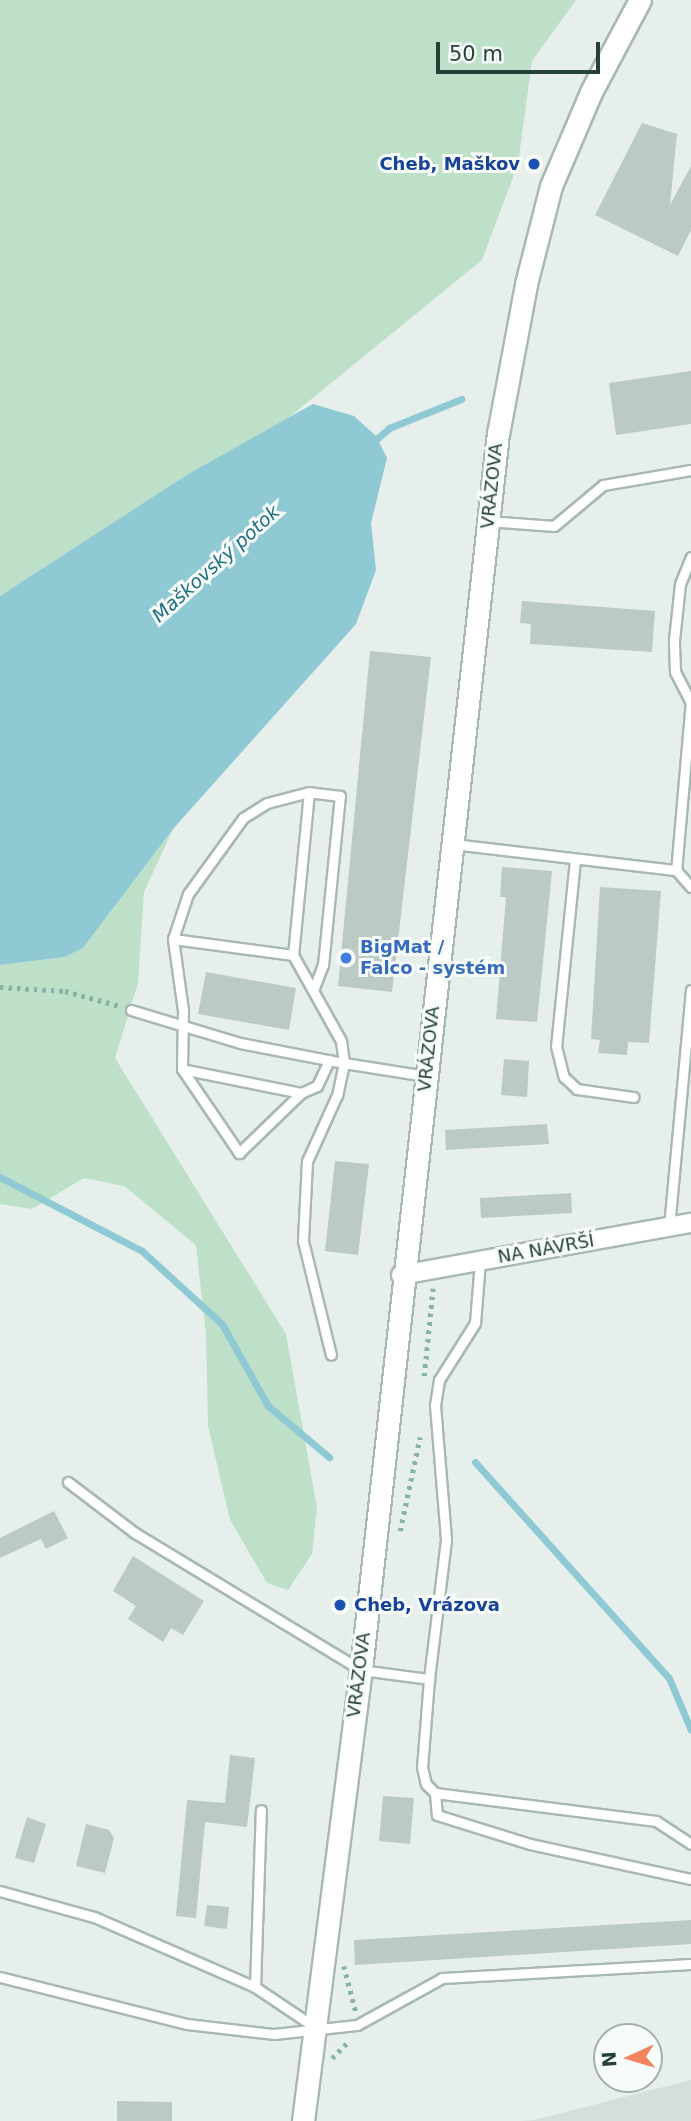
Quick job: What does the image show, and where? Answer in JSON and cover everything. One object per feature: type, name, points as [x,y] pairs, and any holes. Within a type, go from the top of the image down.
[{"type":"street","name":"VRÁZOVA","points":[[303,2121],[313,2026],[361,1670],[401,1275],[488,522],[526,284],[551,186],[591,93],[640,0]]},
{"type":"street","name":"NA NÁVRŠÍ","points":[[401,1275],[691,1223]]},
{"type":"lane","points":[[488,522],[554,526],[603,485],[691,470]]},
{"type":"lane","points":[[676,870],[690,701],[675,672],[674,640],[680,584],[691,557]]},
{"type":"lane","points":[[309,792],[293,955],[314,988],[341,1041],[344,1063],[337,1095],[307,1161],[303,1241],[331,1354]]},
{"type":"lane","points":[[314,988],[323,965],[340,796],[309,792],[267,803],[243,818],[188,894],[173,939],[182,1026],[182,1069],[239,1153],[301,1093],[317,1086],[329,1060]]},
{"type":"lane","points":[[452,844],[676,870],[691,887]]},
{"type":"lane","points":[[575,860],[556,1046],[564,1077],[578,1089],[633,1097]]},
{"type":"lane","points":[[173,939],[293,955]]},
{"type":"lane","points":[[669,1227],[691,990]]},
{"type":"lane","points":[[131,1010],[182,1026],[329,1060],[426,1076]]},
{"type":"lane","points":[[182,1069],[301,1093]]},
{"type":"lane","points":[[480,1261],[475,1323],[439,1380],[435,1405],[446,1540],[429,1679],[422,1767],[435,1793],[437,1815],[530,1844],[691,1879]]},
{"type":"lane","points":[[68,1482],[135,1533],[361,1670],[429,1679]]},
{"type":"lane","points":[[435,1793],[615,1812],[656,1821],[691,1844]]},
{"type":"lane","points":[[255,1987],[261,1810]]},
{"type":"lane","points":[[0,1891],[94,1917],[255,1987],[313,2026]]},
{"type":"lane","points":[[0,1977],[187,2024],[274,2034],[313,2026],[357,2025],[378,2018],[442,1978],[691,1964]]},
{"type":"path","points":[[0,987],[65,991],[131,1010]]},
{"type":"shaded area","points":[[691,2080],[691,2121],[521,2121],[640,2093],[663,2093],[663,2087]]},
{"type":"green space","points":[[0,0],[576,0],[532,61],[518,164],[482,260],[287,419],[188,474],[0,596]]},
{"type":"green space","points":[[173,829],[144,892],[138,983],[115,1058],[286,1334],[317,1508],[312,1554],[288,1590],[267,1583],[230,1520],[208,1426],[206,1335],[196,1245],[124,1186],[84,1178],[32,1209],[0,1204],[0,965],[65,957],[83,948]]},
{"type":"water","points":[[313,404],[354,416],[376,436],[387,458],[371,523],[376,570],[356,624],[173,829],[83,948],[65,957],[0,965],[0,596],[188,474]]},
{"type":"building","points":[[642,123],[677,134],[670,205],[691,166],[691,230],[678,256],[595,215]]},
{"type":"building","points":[[691,371],[691,424],[616,435],[609,383]]},
{"type":"building","points":[[522,601],[655,611],[652,652],[530,644],[531,624],[520,623]]},
{"type":"building","points":[[370,651],[431,657],[392,992],[338,986]]},
{"type":"building","points":[[502,867],[552,871],[537,1022],[496,1019],[506,897],[500,897]]},
{"type":"building","points":[[600,887],[661,891],[649,1043],[628,1042],[627,1055],[598,1053],[600,1040],[591,1039]]},
{"type":"building","points":[[206,972],[296,988],[289,1030],[198,1014]]},
{"type":"building","points":[[504,1059],[529,1061],[527,1097],[501,1095]]},
{"type":"building","points":[[547,1124],[549,1144],[446,1150],[445,1130]]},
{"type":"building","points":[[335,1161],[369,1164],[358,1255],[325,1251]]},
{"type":"building","points":[[571,1193],[572,1213],[481,1218],[480,1198]]},
{"type":"building","points":[[54,1511],[68,1538],[46,1549],[41,1539],[0,1558],[0,1538]]},
{"type":"building","points":[[133,1556],[204,1601],[183,1635],[171,1628],[163,1642],[128,1619],[136,1606],[113,1591]]},
{"type":"building","points":[[230,1755],[255,1758],[247,1827],[205,1822],[196,1918],[176,1916],[187,1800],[225,1803]]},
{"type":"building","points":[[383,1796],[414,1798],[410,1844],[379,1841]]},
{"type":"building","points":[[27,1817],[46,1824],[34,1863],[15,1858]]},
{"type":"building","points":[[86,1824],[109,1830],[114,1838],[105,1873],[76,1866]]},
{"type":"building","points":[[207,1905],[229,1907],[227,1929],[204,1926]]},
{"type":"building","points":[[691,1920],[691,1944],[355,1965],[354,1940]]},
{"type":"building","points":[[117,2101],[172,2102],[172,2121],[117,2121]]},
{"type":"waterway","name":"Maškovský potok","points":[[372,443],[389,428],[461,399]]},
{"type":"waterway","points":[[0,1177],[142,1251],[222,1324],[268,1406],[329,1457]]},
{"type":"waterway","points":[[475,1462],[669,1678],[691,1730]]},
{"type":"place","name":"Cheb, Maškov","points":[[534,164]]},
{"type":"place","name":"BigMat / Falco - systém","points":[[346,958]]},
{"type":"place","name":"Cheb, Vrázova","points":[[340,1605]]}]
